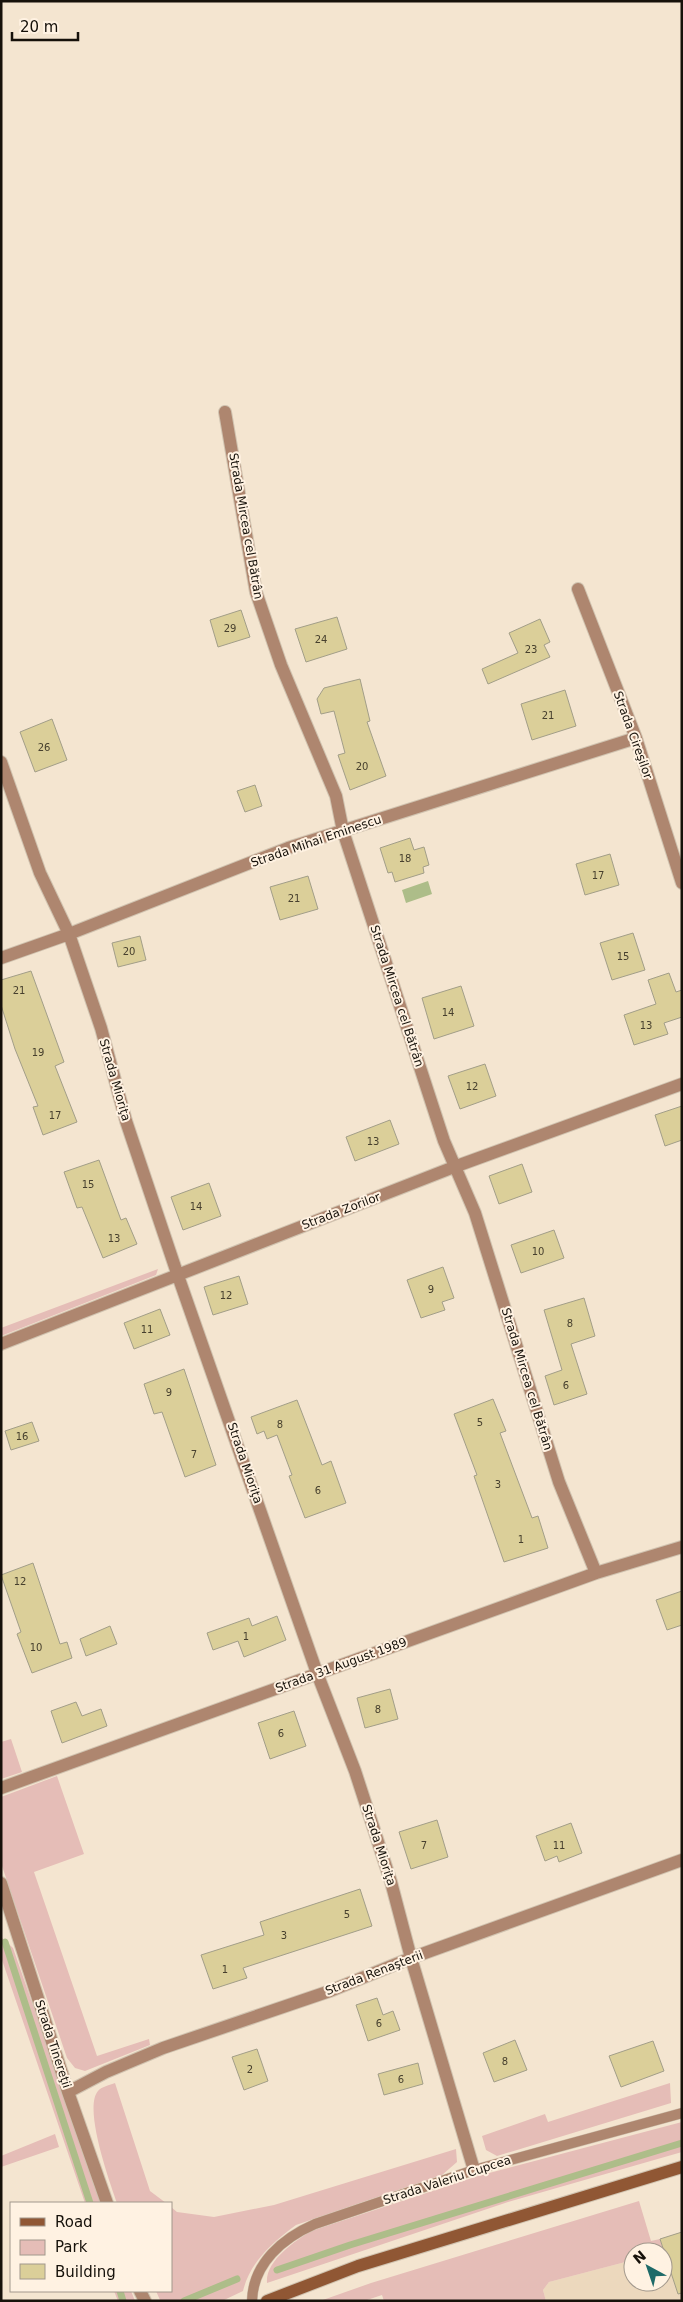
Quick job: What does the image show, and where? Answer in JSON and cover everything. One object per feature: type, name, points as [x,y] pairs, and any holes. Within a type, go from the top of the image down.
[{"type":"main road","points":[[267,2301],[358,2266],[682,2167]]},
{"type":"street","name":"Strada Mircea cel Bătrân","points":[[225,412],[256,592],[281,665],[336,796],[343,831],[454,1167],[475,1213],[559,1482],[596,1573]]},
{"type":"street","name":"Strada Cireşilor","points":[[578,589],[636,738],[682,883]]},
{"type":"street","name":"Strada Mihai Eminescu","points":[[1,958],[69,934],[288,848],[636,738]]},
{"type":"street","name":"Strada Mioriţa","points":[[1,762],[40,873],[69,934],[100,1028],[126,1121],[177,1274],[317,1673],[358,1780],[391,1882],[411,1958],[474,2170]]},
{"type":"street","name":"Strada Zorilor","points":[[1,1344],[454,1167],[682,1084]]},
{"type":"street","name":"Strada 31 August 1989","points":[[1,1788],[596,1573],[682,1546]]},
{"type":"street","name":"Strada Renaşterii","points":[[68,2092],[106,2072],[163,2048],[330,1991],[411,1958],[682,1860]]},
{"type":"street","name":"Strada Tinereţii","points":[[1,1883],[68,2092],[107,2202]]},
{"type":"lane","name":"Strada Valeriu Cupcea","points":[[252,2301],[252,2288],[258,2272],[283,2242],[299,2231],[474,2170],[682,2113]]},
{"type":"shaded area","points":[[428,881],[432,894],[406,903],[402,890]]},
{"type":"shaded area","points":[[682,2232],[682,2301],[546,2301],[543,2290],[549,2282],[623,2263],[623,2292],[673,2292],[673,2242],[661,2242],[660,2239]]},
{"type":"green space","points":[[158,1269],[156,1275],[1,1336],[1,1328]]},
{"type":"green space","points":[[11,1739],[22,1772],[1,1779],[1,1742]]},
{"type":"green space","points":[[57,1776],[84,1854],[34,1872],[97,2056],[149,2039],[150,2045],[85,2071],[75,2068],[67,2058],[1,1863],[1,1797]]},
{"type":"green space","points":[[1,1937],[13,1948],[102,2202],[85,2202],[1,1957]]},
{"type":"green space","points":[[115,2083],[150,2191],[165,2202],[117,2202],[99,2146],[94,2113],[94,2100],[98,2091]]},
{"type":"green space","points":[[670,2083],[671,2103],[497,2156],[486,2150],[482,2136],[545,2114],[548,2122]]},
{"type":"green space","points":[[682,2122],[682,2152],[508,2202],[267,2283],[271,2267],[282,2252],[311,2231],[478,2176]]},
{"type":"green space","points":[[55,2134],[59,2147],[1,2167],[1,2156]]},
{"type":"green space","points":[[456,2149],[457,2162],[442,2175],[296,2225],[263,2254],[251,2271],[243,2291],[222,2301],[160,2300],[156,2292],[172,2292],[172,2208],[177,2212],[214,2217],[274,2205]]},
{"type":"green space","points":[[639,2201],[651,2241],[660,2239],[661,2242],[623,2242],[623,2263],[549,2282],[543,2290],[546,2301],[384,2301],[382,2295],[364,2301],[320,2301],[371,2283]]},
{"type":"green space","points":[[114,2292],[131,2292],[135,2301],[118,2301]]},
{"type":"building","points":[[241,610],[250,637],[218,647],[210,620]]},
{"type":"building","points":[[337,617],[347,649],[306,662],[295,629]]},
{"type":"building","points":[[540,619],[550,642],[544,645],[550,657],[488,684],[482,669],[518,653],[509,633]]},
{"type":"building","points":[[360,679],[370,721],[367,722],[386,776],[350,790],[338,755],[345,753],[334,711],[321,714],[317,699],[324,688]]},
{"type":"building","points":[[565,690],[576,726],[532,740],[521,704]]},
{"type":"building","points":[[52,719],[67,760],[35,772],[20,732]]},
{"type":"building","points":[[255,785],[262,806],[245,812],[237,791]]},
{"type":"building","points":[[410,838],[414,850],[424,847],[429,865],[423,867],[424,873],[395,882],[392,872],[388,873],[380,848]]},
{"type":"building","points":[[610,854],[619,885],[585,895],[576,864]]},
{"type":"building","points":[[308,876],[318,909],[280,920],[270,887]]},
{"type":"building","points":[[633,933],[645,970],[612,980],[600,943]]},
{"type":"building","points":[[140,936],[146,960],[118,967],[112,943]]},
{"type":"building","points":[[31,971],[64,1062],[55,1066],[77,1122],[43,1135],[33,1107],[38,1106],[15,1049],[1,1005],[1,980]]},
{"type":"building","points":[[669,973],[676,992],[682,990],[682,1017],[664,1023],[668,1034],[634,1045],[624,1015],[656,1004],[648,980]]},
{"type":"building","points":[[461,986],[474,1026],[434,1039],[422,998]]},
{"type":"building","points":[[485,1064],[496,1096],[460,1109],[448,1076]]},
{"type":"building","points":[[682,1106],[682,1140],[665,1146],[655,1115]]},
{"type":"building","points":[[390,1120],[399,1144],[355,1161],[346,1137]]},
{"type":"building","points":[[99,1160],[121,1220],[126,1218],[137,1244],[103,1258],[82,1207],[77,1208],[64,1172]]},
{"type":"building","points":[[522,1164],[532,1192],[499,1204],[489,1176]]},
{"type":"building","points":[[209,1183],[221,1216],[183,1230],[171,1197]]},
{"type":"building","points":[[554,1230],[564,1258],[521,1273],[511,1245]]},
{"type":"building","points":[[443,1267],[454,1298],[442,1302],[445,1310],[421,1318],[407,1280]]},
{"type":"building","points":[[239,1276],[248,1304],[213,1315],[204,1287]]},
{"type":"building","points":[[584,1298],[595,1336],[571,1344],[587,1394],[554,1405],[545,1376],[562,1370],[544,1310]]},
{"type":"building","points":[[160,1309],[170,1335],[134,1349],[124,1323]]},
{"type":"building","points":[[184,1369],[216,1465],[185,1477],[162,1412],[154,1414],[144,1384]]},
{"type":"building","points":[[493,1399],[506,1431],[500,1433],[532,1518],[538,1516],[548,1548],[504,1562],[474,1476],[477,1475],[454,1414]]},
{"type":"building","points":[[297,1400],[322,1465],[331,1461],[346,1503],[305,1518],[289,1476],[292,1475],[277,1435],[267,1439],[264,1431],[257,1434],[251,1417]]},
{"type":"building","points":[[32,1422],[39,1441],[11,1450],[5,1431]]},
{"type":"building","points":[[33,1563],[60,1644],[67,1642],[72,1658],[32,1673],[17,1634],[21,1632],[1,1575]]},
{"type":"building","points":[[682,1591],[682,1625],[667,1630],[656,1600]]},
{"type":"building","points":[[277,1616],[286,1640],[244,1657],[238,1641],[213,1650],[207,1633],[249,1618],[252,1626]]},
{"type":"building","points":[[110,1626],[117,1644],[86,1656],[80,1639]]},
{"type":"building","points":[[390,1689],[398,1719],[365,1728],[357,1698]]},
{"type":"building","points":[[76,1702],[82,1716],[101,1709],[107,1726],[62,1743],[51,1711]]},
{"type":"building","points":[[294,1711],[306,1746],[270,1759],[258,1723]]},
{"type":"building","points":[[437,1820],[448,1857],[411,1869],[399,1832]]},
{"type":"building","points":[[571,1823],[582,1853],[559,1862],[557,1856],[545,1861],[536,1836]]},
{"type":"building","points":[[360,1889],[372,1926],[243,1968],[247,1978],[213,1989],[201,1955],[264,1935],[260,1922]]},
{"type":"building","points":[[377,1998],[383,2015],[393,2011],[400,2030],[368,2041],[356,2005]]},
{"type":"building","points":[[515,2040],[527,2070],[494,2082],[483,2053]]},
{"type":"building","points":[[653,2041],[664,2071],[621,2087],[609,2056]]},
{"type":"building","points":[[257,2049],[268,2081],[244,2090],[232,2057]]},
{"type":"building","points":[[418,2063],[423,2084],[384,2095],[378,2074]]},
{"type":"building","points":[[682,2232],[682,2293],[678,2294],[673,2279],[673,2242],[661,2242],[660,2239]]},
{"type":"waterway","points":[[5,1942],[90,2202]]},
{"type":"waterway","points":[[277,2270],[350,2245],[682,2143]]},
{"type":"waterway","points":[[184,2301],[237,2279]]},
{"type":"waterway","points":[[120,2292],[123,2301]]}]
